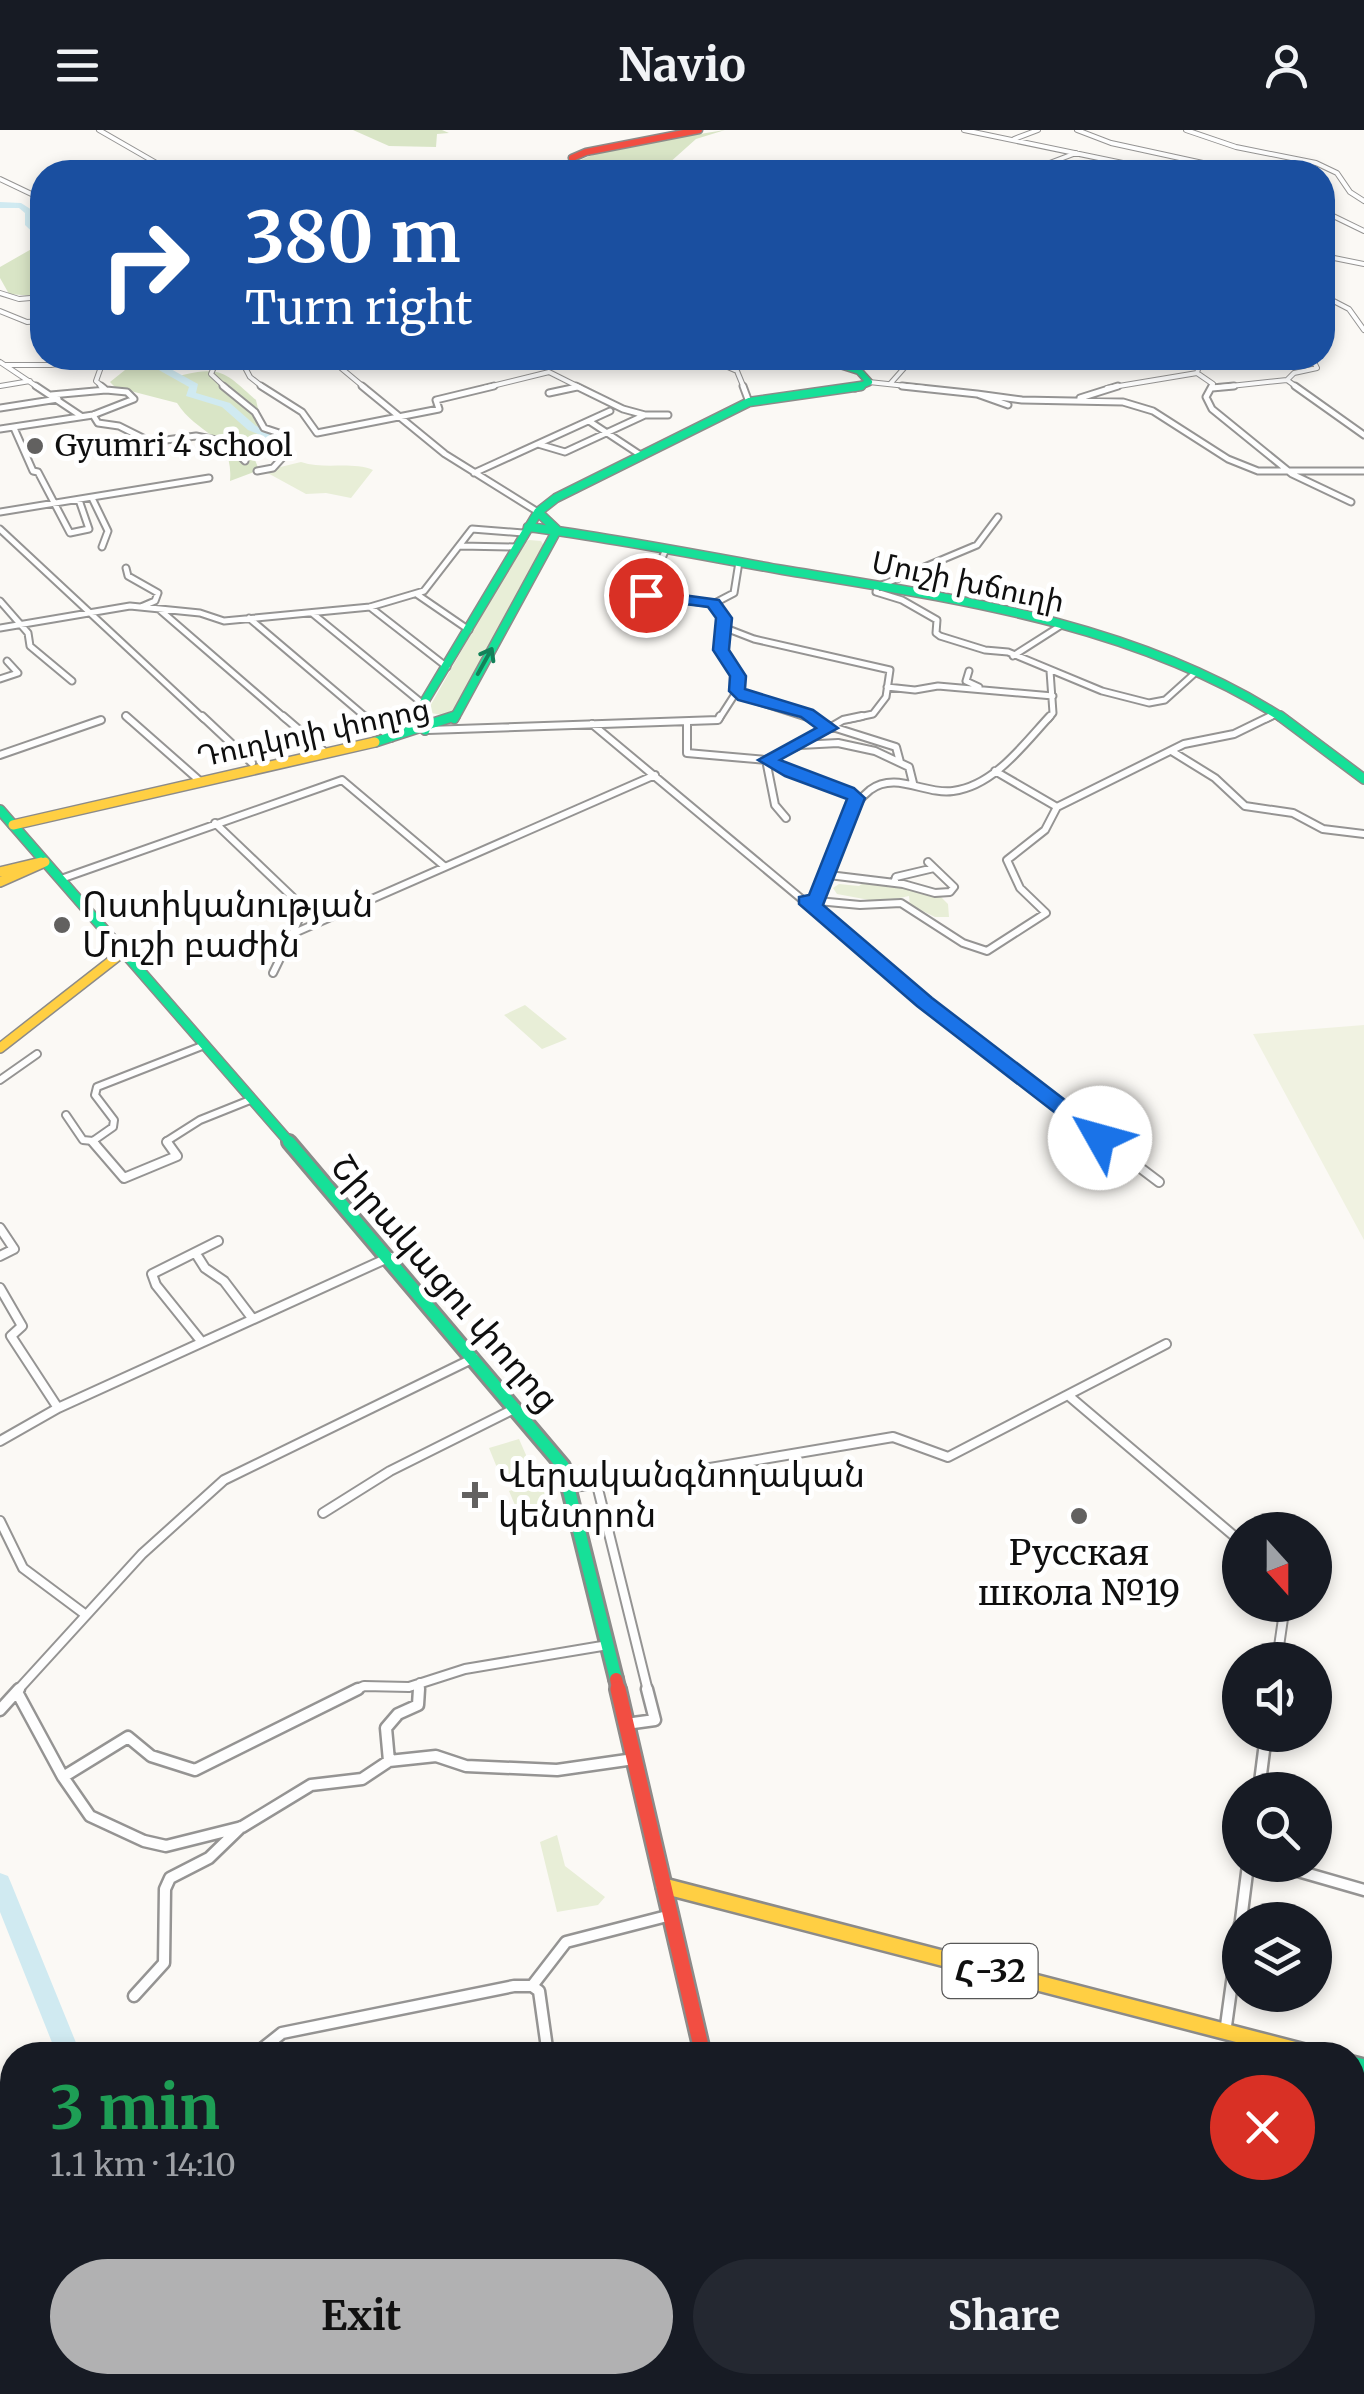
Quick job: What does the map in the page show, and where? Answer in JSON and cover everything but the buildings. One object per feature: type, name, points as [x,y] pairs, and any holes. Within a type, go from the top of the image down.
[{"type":"street","points":[[99,130],[120,145],[157,160]]},
{"type":"street","points":[[573,160],[586,152],[700,130]]},
{"type":"street","points":[[964,130],[1109,160]]},
{"type":"street","points":[[1012,140],[1038,130]]},
{"type":"street","points":[[1078,130],[1111,143],[1190,160]]},
{"type":"street","points":[[1186,130],[1236,147],[1301,160]]},
{"type":"street","points":[[1058,160],[1076,153]]},
{"type":"street","points":[[1335,172],[1350,192],[1364,201]]},
{"type":"street","points":[[0,179],[30,193]]},
{"type":"street","points":[[1335,219],[1364,231]]},
{"type":"street","points":[[1335,259],[1364,264]]},
{"type":"street","points":[[0,293],[30,298]]},
{"type":"street","points":[[1335,302],[1349,309],[1364,330]]},
{"type":"street","points":[[0,310],[30,322]]},
{"type":"street","points":[[3,364],[30,362]]},
{"type":"street","points":[[3,364],[80,416]]},
{"type":"street","points":[[100,370],[96,381],[106,390]]},
{"type":"street","points":[[214,370],[221,387],[252,407],[264,428],[279,433],[283,457],[273,468],[257,471]]},
{"type":"street","points":[[243,370],[265,391],[304,413],[318,433],[439,408],[436,400],[550,372],[645,415],[668,415]]},
{"type":"street","points":[[343,370],[400,418],[474,473],[538,512],[557,530],[454,720],[424,730],[419,713],[538,512],[556,498],[749,402],[856,388],[869,382],[1016,400],[1138,405],[1206,441],[1238,465],[1261,472],[1292,474],[1340,466],[1364,470]]},
{"type":"street","points":[[735,370],[749,402]]},
{"type":"street","points":[[856,370],[869,382]]},
{"type":"street","points":[[890,384],[902,370]]},
{"type":"street","points":[[1212,388],[1287,380],[1294,373],[1308,370]]},
{"type":"street","points":[[1076,400],[1124,382],[1162,382],[1197,373],[1213,384],[1206,398],[1212,409],[1292,474],[1351,502]]},
{"type":"street","points":[[1287,380],[1364,435]]},
{"type":"street","points":[[0,386],[30,382]]},
{"type":"street","points":[[549,394],[577,387]]},
{"type":"street","points":[[0,430],[92,415],[134,398],[127,392],[106,390],[51,395]]},
{"type":"street","points":[[977,394],[1008,405]]},
{"type":"street","points":[[0,408],[58,399]]},
{"type":"street","points":[[474,473],[610,411]]},
{"type":"street","points":[[92,415],[98,423],[119,426],[151,442],[196,436],[226,442],[245,460]]},
{"type":"street","points":[[538,444],[565,452],[645,415]]},
{"type":"street","points":[[589,421],[642,456]]},
{"type":"street","points":[[14,428],[66,531],[80,533],[89,529],[79,500]]},
{"type":"street","points":[[0,512],[209,478]]},
{"type":"street","points":[[92,498],[108,531],[102,547]]},
{"type":"street","points":[[998,517],[977,545],[878,587],[880,595],[902,600],[937,620],[936,633],[940,636],[1013,656],[1102,692],[1149,704],[1165,700],[1195,673]]},
{"type":"street","points":[[0,628],[84,611],[142,607],[224,620],[370,607],[418,595],[472,529],[526,530]]},
{"type":"street","points":[[0,530],[252,763]]},
{"type":"street","name":"Մուշի խճուղի","points":[[526,530],[557,530],[739,562],[1060,626],[1195,673],[1278,712],[1334,751],[1364,779]]},
{"type":"street","points":[[460,546],[516,547]]},
{"type":"street","points":[[666,549],[646,595],[713,604],[734,594],[739,562]]},
{"type":"street","points":[[126,568],[128,576],[158,593],[155,601],[142,607]]},
{"type":"street","points":[[418,595],[468,630]]},
{"type":"street","points":[[0,601],[28,632],[30,646],[72,681]]},
{"type":"street","points":[[713,604],[724,618],[721,650],[738,676],[737,691],[718,720],[687,723],[687,753],[766,760],[848,792],[856,804]]},
{"type":"street","points":[[370,607],[447,666]]},
{"type":"street","points":[[160,610],[326,753]]},
{"type":"street","points":[[312,613],[424,704]]},
{"type":"street","points":[[249,618],[391,738]]},
{"type":"street","points":[[1013,656],[1060,626]]},
{"type":"street","points":[[723,627],[754,639],[888,668],[884,700],[873,714],[843,720],[766,760]]},
{"type":"street","points":[[0,679],[18,673],[7,660]]},
{"type":"street","points":[[816,901],[856,804],[871,788],[913,782],[950,792],[995,772],[1053,713],[1050,671]]},
{"type":"street","points":[[948,687],[967,675],[988,690]]},
{"type":"street","points":[[887,687],[948,687],[1054,696]]},
{"type":"street","points":[[884,700],[914,690]]},
{"type":"street","points":[[737,691],[744,697],[808,714],[811,720],[830,728],[884,740],[896,747],[900,762]]},
{"type":"street","points":[[806,900],[860,905],[901,903],[963,943],[987,950],[1046,914],[1020,888],[1006,860],[1045,830],[1057,807],[1184,744],[1234,734],[1278,712]]},
{"type":"street","points":[[126,716],[200,782]]},
{"type":"street","points":[[0,755],[101,720]]},
{"type":"street","name":"Դուդկոյի փողոց","points":[[13,824],[424,730],[687,723]]},
{"type":"street","points":[[592,724],[924,1002],[1159,1182]]},
{"type":"street","points":[[807,740],[842,744],[900,762],[910,767],[913,782]]},
{"type":"street","points":[[1173,752],[1215,778],[1245,806],[1292,814],[1323,829],[1364,834]]},
{"type":"street","points":[[766,760],[775,804],[786,818]]},
{"type":"street","points":[[995,772],[1057,807]]},
{"type":"street","points":[[292,934],[655,774]]},
{"type":"street","points":[[61,879],[342,780],[444,866]]},
{"type":"street","name":"Շիրակացու փողոց","points":[[0,810],[390,1257],[556,1456],[572,1486],[700,2042]]},
{"type":"street","points":[[215,823],[304,908],[273,973]]},
{"type":"street","points":[[0,872],[45,862]]},
{"type":"street","points":[[0,882],[45,862]]},
{"type":"street","points":[[829,874],[935,893],[954,888],[931,865],[896,877],[894,883]]},
{"type":"street","points":[[0,1048],[124,952]]},
{"type":"street","points":[[93,1142],[113,1127],[114,1120],[96,1095],[97,1087],[202,1046]]},
{"type":"street","points":[[0,1080],[37,1054]]},
{"type":"street","points":[[66,1116],[83,1140],[93,1142],[124,1178],[177,1156],[166,1141],[200,1120],[250,1100]]},
{"type":"street","points":[[0,1228],[14,1249],[0,1256]]},
{"type":"street","points":[[201,1341],[156,1285],[152,1274],[198,1257],[218,1240]]},
{"type":"street","points":[[198,1257],[205,1268],[224,1281],[252,1318]]},
{"type":"street","points":[[0,1441],[38,1423],[58,1408],[390,1257]]},
{"type":"street","points":[[0,1288],[22,1326],[11,1336]]},
{"type":"street","points":[[0,1334],[11,1336],[58,1408]]},
{"type":"street","points":[[572,1486],[893,1436],[948,1458],[1166,1344]]},
{"type":"street","points":[[0,1710],[142,1554],[224,1480],[474,1358]]},
{"type":"street","points":[[1069,1396],[1222,1526]]},
{"type":"street","points":[[323,1513],[390,1470],[516,1408]]},
{"type":"street","points":[[597,1485],[654,1720],[626,1724]]},
{"type":"street","points":[[0,1521],[23,1568],[86,1615]]},
{"type":"street","points":[[63,1777],[128,1737],[151,1756],[195,1770],[364,1686],[409,1688],[465,1669],[608,1645]]},
{"type":"street","points":[[389,1761],[386,1728],[398,1714],[418,1705],[420,1683]]},
{"type":"street","points":[[16,1692],[63,1777],[90,1816],[157,1845],[180,1845],[242,1826],[311,1785],[362,1779],[389,1761],[436,1756],[466,1766],[557,1770],[634,1760]]},
{"type":"street","points":[[134,1996],[164,1964],[165,1889],[170,1878],[220,1853],[242,1826]]},
{"type":"street","points":[[1332,1881],[1364,1890]]},
{"type":"street","name":"Հ-32","points":[[664,1886],[1262,2042]]},
{"type":"street","points":[[532,1986],[566,1942],[671,1915]]},
{"type":"street","points":[[270,2042],[282,2032],[514,1986],[532,1986],[539,1991],[546,2042]]},
{"type":"street","points":[[1225,2033],[1228,2012]]},
{"type":"green space","points":[[353,130],[449,133],[437,134],[436,147],[389,146]]},
{"type":"green space","points":[[725,130],[696,139],[672,160],[580,160],[611,148]]},
{"type":"green space","points":[[30,250],[30,296],[9,294],[0,278],[0,267]]},
{"type":"green space","points":[[125,370],[162,370],[173,376],[216,372],[237,383],[256,400],[261,422],[275,441],[255,460],[259,470],[230,481],[230,466],[221,444],[177,403],[115,387],[110,382]]},
{"type":"green space","points":[[301,462],[373,470],[351,498],[306,494],[264,471]]},
{"type":"green space","points":[[541,541],[544,546],[453,710],[442,715],[431,713],[429,708],[522,544]]},
{"type":"green space","points":[[865,881],[938,894],[948,904],[949,917],[935,917],[910,905],[909,896],[880,902],[837,894],[833,888],[839,884],[859,886]]},
{"type":"green space","points":[[525,1005],[567,1039],[542,1049],[504,1015]]},
{"type":"green space","points":[[1364,1025],[1364,1240],[1253,1034]]},
{"type":"green space","points":[[519,1439],[533,1471],[502,1480],[489,1448]]},
{"type":"green space","points":[[540,1482],[554,1515],[523,1524],[509,1491]]},
{"type":"green space","points":[[557,1835],[565,1866],[605,1897],[598,1905],[557,1912],[540,1842]]},
{"type":"waterway","points":[[0,205],[21,206],[29,212],[30,226]]},
{"type":"waterway","points":[[165,370],[194,386],[190,394],[226,405],[252,428],[268,434],[269,445]]},
{"type":"waterway","points":[[0,1883],[64,2042]]},
{"type":"traffic: fast","points":[[425,730],[419,713],[423,704],[538,512],[556,498],[749,402],[856,388],[869,382],[856,370]]},
{"type":"traffic: fast","points":[[375,742],[453,720],[557,530],[538,512]]},
{"type":"traffic: fast","points":[[528,527],[891,588],[1066,626],[1179,664],[1251,698],[1364,779]]},
{"type":"traffic: fast","points":[[0,810],[390,1257],[563,1466],[616,1679]]},
{"type":"traffic: slow","points":[[13,825],[375,742]]},
{"type":"traffic: slow","points":[[0,872],[41,862]]},
{"type":"traffic: slow","points":[[0,882],[45,862]]},
{"type":"traffic: slow","points":[[0,1048],[123,952]]},
{"type":"traffic: slow","points":[[664,1886],[1266,2042]]},
{"type":"traffic: jam","points":[[573,160],[586,152],[699,130]]},
{"type":"traffic: jam","points":[[616,1679],[700,2042]]},
{"type":"place","name":"Gyumri 4 school","points":[[35,446]]},
{"type":"place","name":"Ոստիկանության Մուշի բաժին","points":[[62,925]]},
{"type":"place","name":"Վերականգնողական կենտրոն","points":[[475,1495]]},
{"type":"place","name":"Русская школа №19","points":[[1079,1516]]},
{"type":"route","points":[[646,595],[713,604],[724,618],[721,650],[738,676],[737,691],[744,697],[808,714],[811,720],[830,728],[766,760],[856,798],[816,901],[806,900],[924,1002],[1100,1138]]}]
